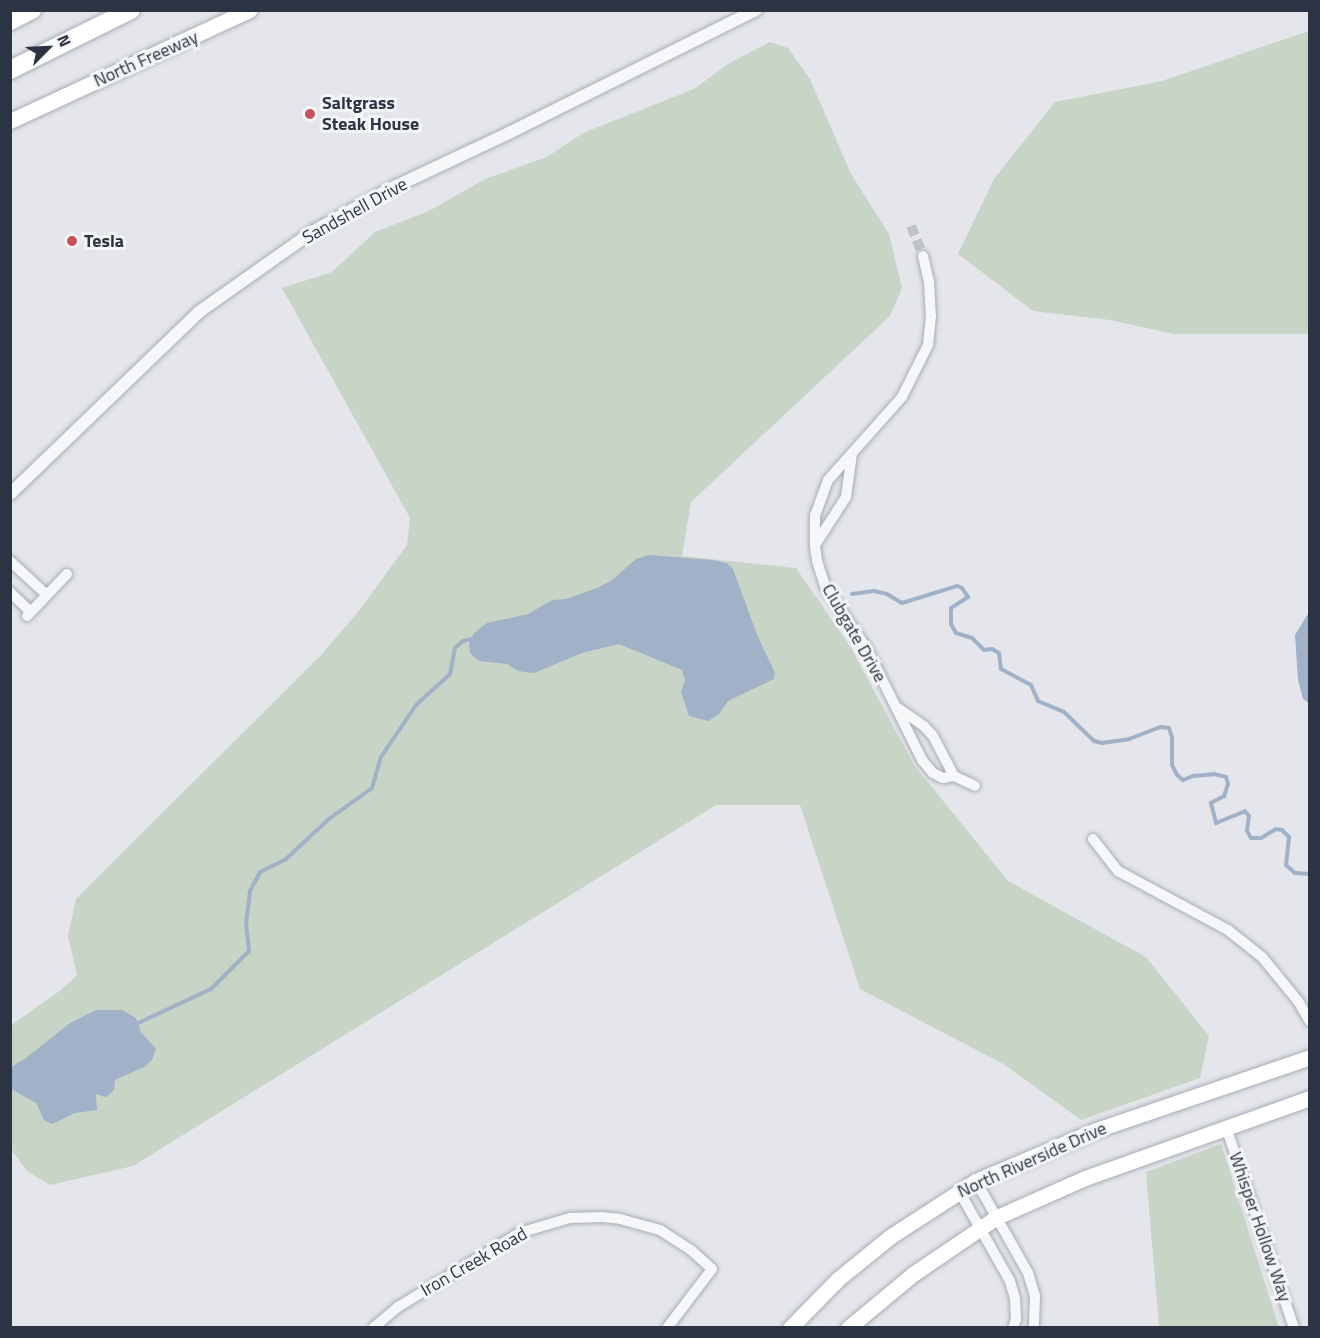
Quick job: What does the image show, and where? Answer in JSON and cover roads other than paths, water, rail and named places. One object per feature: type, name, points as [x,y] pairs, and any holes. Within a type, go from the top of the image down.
[{"type":"highway","points":[[10,21],[32,10]]},
{"type":"highway","points":[[10,70],[131,10]]},
{"type":"main road","name":"North Freeway","points":[[10,121],[249,10]]},
{"type":"main road","name":"North Riverside Drive","points":[[790,1328],[838,1279],[891,1236],[976,1181],[1096,1130],[1310,1057]]},
{"type":"main road","name":"North Riverside Drive","points":[[848,1328],[913,1274],[997,1217],[1085,1178],[1310,1098]]},
{"type":"street","name":"Sandshell Drive","points":[[10,494],[199,312],[312,232],[390,189],[511,132],[756,10]]},
{"type":"street","name":"Clubgate Drive","points":[[922,256],[929,281],[931,316],[928,345],[902,397],[852,454],[845,458],[828,480],[815,515],[815,546],[817,561],[829,593],[863,643],[891,699],[898,708],[905,729],[922,760],[933,773],[943,778],[954,776],[975,786]]},
{"type":"street","points":[[815,546],[846,496],[852,454]]},
{"type":"street","points":[[10,561],[47,595]]},
{"type":"street","points":[[10,592],[29,614],[67,574]]},
{"type":"street","points":[[898,708],[929,731],[954,776]]},
{"type":"street","points":[[1093,839],[1119,871],[1228,930],[1262,957],[1298,1001],[1310,1022]]},
{"type":"street","name":"Whisper Hollow Way","points":[[1226,1127],[1294,1328]]},
{"type":"street","points":[[976,1181],[1028,1273],[1035,1296],[1034,1328]]},
{"type":"street","points":[[959,1191],[1010,1281],[1015,1299],[1016,1319],[1013,1328]]},
{"type":"street","name":"Iron Creek Road","points":[[373,1328],[398,1307],[504,1241],[537,1226],[570,1218],[620,1219],[660,1230],[691,1250],[712,1269],[667,1328]]},
{"type":"water","points":[[649,555],[727,563],[733,569],[758,637],[775,673],[774,679],[728,701],[719,714],[708,721],[689,716],[681,692],[685,680],[682,670],[619,644],[582,653],[534,673],[518,671],[507,664],[479,661],[470,653],[469,644],[474,633],[487,623],[528,614],[552,600],[566,599],[597,588],[611,581],[636,559]]},
{"type":"water","points":[[1309,612],[1309,703],[1303,699],[1298,680],[1295,635]]},
{"type":"water","points":[[96,1010],[122,1010],[136,1018],[141,1032],[156,1049],[152,1060],[144,1067],[115,1080],[114,1090],[106,1097],[96,1094],[97,1110],[75,1113],[52,1124],[44,1120],[36,1103],[11,1089],[11,1067],[70,1023]]},
{"type":"waterway","points":[[852,594],[874,591],[887,594],[902,603],[957,586],[962,588],[968,597],[951,608],[951,624],[956,633],[972,638],[984,650],[992,649],[999,653],[1001,669],[1031,685],[1038,701],[1064,712],[1094,741],[1102,743],[1129,739],[1161,727],[1169,728],[1172,737],[1172,765],[1177,775],[1183,780],[1193,776],[1214,774],[1226,777],[1228,784],[1224,796],[1211,803],[1216,823],[1245,811],[1249,816],[1247,831],[1251,838],[1261,838],[1276,829],[1282,830],[1289,837],[1286,865],[1295,873],[1310,874]]},
{"type":"waterway","points":[[136,1024],[211,989],[249,951],[246,924],[250,891],[260,872],[285,860],[329,819],[372,788],[381,757],[417,704],[450,674],[455,648],[463,641],[475,638]]},
{"type":"tunnel","points":[[911,226],[923,256]]},
{"type":"place","name":"Saltgrass Steak House","points":[[310,114]]},
{"type":"place","name":"Tesla","points":[[72,241]]}]
